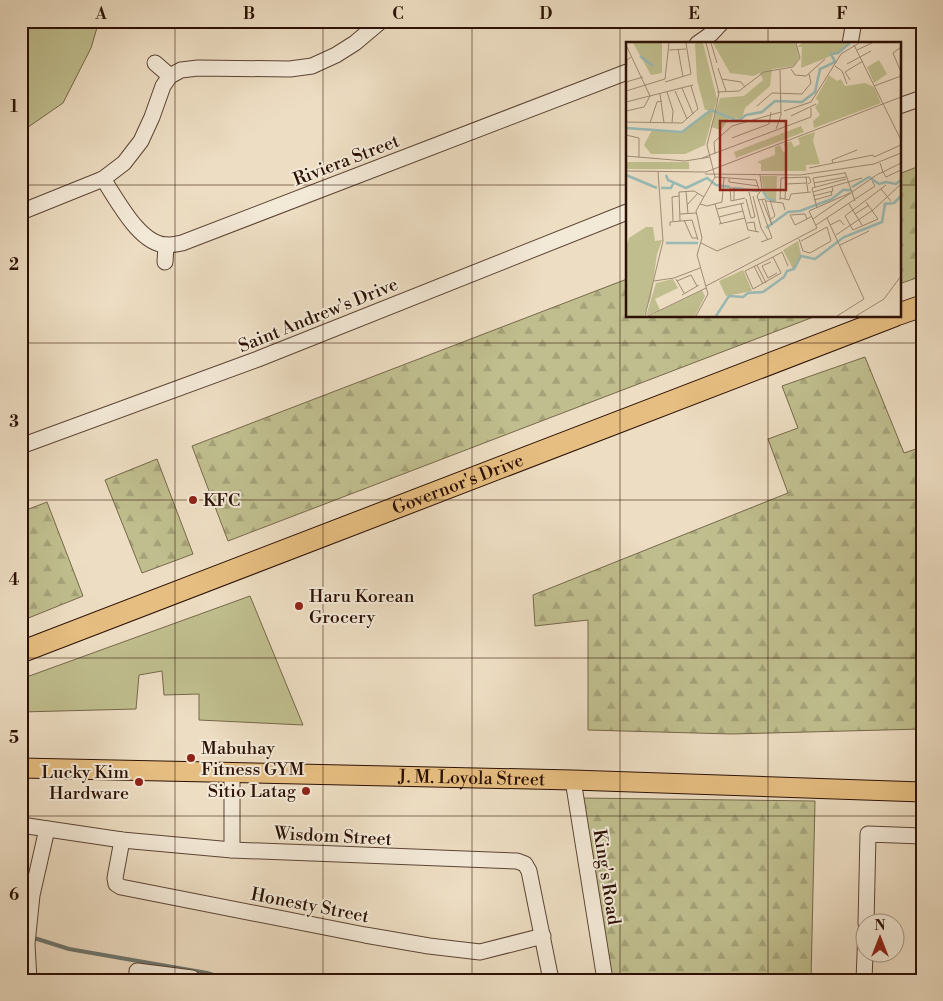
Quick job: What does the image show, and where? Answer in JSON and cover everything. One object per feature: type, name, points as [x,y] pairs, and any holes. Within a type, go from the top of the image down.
[{"type":"highway","points":[[900,314],[922,306]]},
{"type":"highway","name":"Governor's Drive","points":[[21,652],[889,318]]},
{"type":"main road","name":"J. M. Loyola Street","points":[[21,768],[573,780],[922,792]]},
{"type":"street","points":[[21,212],[103,179],[124,163],[140,140],[152,117],[163,86],[170,76],[181,70],[198,68],[290,69],[312,66],[336,55],[355,43],[381,21]]},
{"type":"street","points":[[700,42],[711,34],[723,21]]},
{"type":"street","points":[[850,42],[854,21]]},
{"type":"street","points":[[155,63],[170,76]]},
{"type":"street","name":"Riviera Street","points":[[166,245],[182,243],[197,238],[626,72]]},
{"type":"street","points":[[900,106],[922,98]]},
{"type":"street","points":[[103,179],[140,232],[153,241],[166,245],[165,262]]},
{"type":"street","name":"Saint Andrew's Drive","points":[[21,446],[258,359],[626,212]]},
{"type":"street","points":[[232,772],[232,850]]},
{"type":"street","name":"King's Road","points":[[573,780],[605,980]]},
{"type":"street","name":"Wisdom Street","points":[[21,825],[122,840],[232,850],[517,861],[525,864],[529,870],[551,980]]},
{"type":"street","points":[[29,980],[28,937],[32,895],[47,829]]},
{"type":"street","points":[[866,914],[868,834],[922,836]]},
{"type":"street","name":"Honesty Street","points":[[122,840],[115,878],[116,884],[121,887],[428,946],[480,952],[542,936]]},
{"type":"street","points":[[864,980],[865,964]]},
{"type":"street","points":[[137,975],[192,980]]},
{"type":"green space","points":[[21,21],[99,21],[91,48],[63,103],[21,132]]},
{"type":"green space","points":[[922,165],[922,276],[900,284],[900,174]]},
{"type":"green space","points":[[626,279],[626,318],[811,318],[228,541],[192,446]]},
{"type":"green space","points":[[865,357],[904,453],[922,447],[922,729],[731,734],[588,730],[588,620],[535,626],[533,595],[788,493],[768,439],[798,428],[782,386]]},
{"type":"green space","points":[[157,459],[193,554],[142,573],[105,480]]},
{"type":"green space","points":[[47,502],[83,596],[21,621],[21,512]]},
{"type":"green space","points":[[250,596],[303,725],[199,720],[199,694],[164,695],[162,671],[139,675],[136,709],[21,712],[21,679]]},
{"type":"green space","points":[[580,798],[815,801],[811,980],[611,980]]},
{"type":"waterway","points":[[31,937],[69,949],[207,973],[229,980]]},
{"type":"place","name":"KFC","points":[[193,500]]},
{"type":"place","name":"Haru Korean Grocery","points":[[299,606]]},
{"type":"place","name":"Mabuhay Fitness GYM","points":[[191,758]]},
{"type":"place","name":"Lucky Kim Hardware","points":[[139,782]]},
{"type":"place","name":"Sitio Latag","points":[[306,791]]}]
